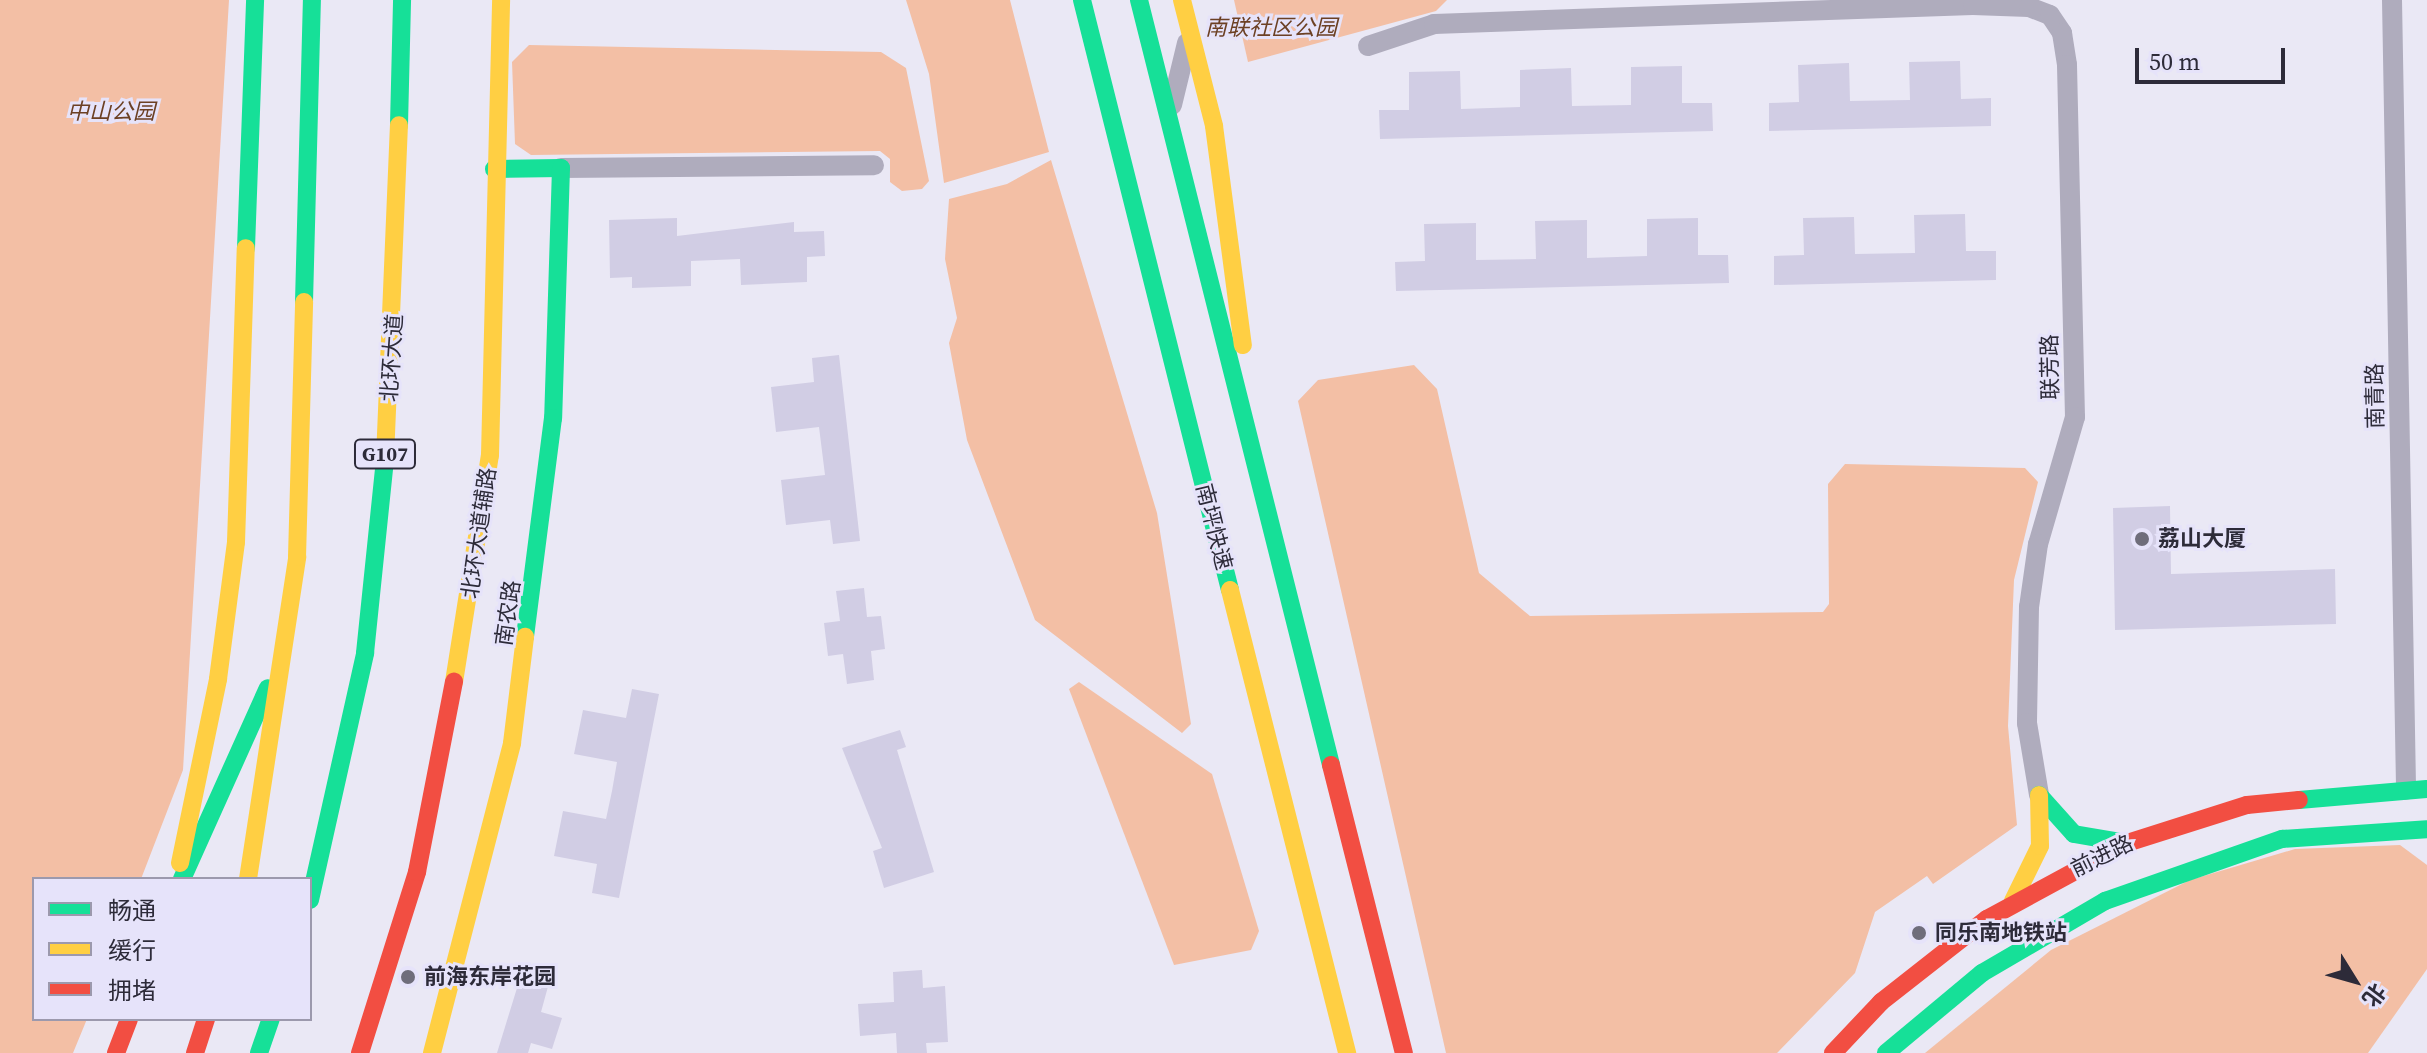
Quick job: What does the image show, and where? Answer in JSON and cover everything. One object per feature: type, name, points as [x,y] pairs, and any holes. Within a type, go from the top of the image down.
[{"type":"main road","points":[[179,877],[218,679],[236,542],[255,0]]},
{"type":"main road","points":[[248,877],[288,642],[301,471],[312,0]]},
{"type":"main road","name":"北环大道","points":[[312,891],[365,653],[380,508],[394,334],[402,0]]},
{"type":"main road","name":"北环大道辅路","points":[[360,1053],[417,872],[476,569],[490,455],[494,169],[501,0]]},
{"type":"main road","points":[[1061,0],[1117,146]]},
{"type":"main road","name":"南坪快速","points":[[1082,0],[1347,1053]]},
{"type":"main road","points":[[1139,0],[1404,1053]]},
{"type":"main road","points":[[1182,0],[1229,213],[1249,442]]},
{"type":"main road","points":[[494,169],[561,168]]},
{"type":"main road","name":"南农路","points":[[432,1053],[492,842],[525,665],[553,418],[561,168]]},
{"type":"main road","points":[[180,877],[288,642]]},
{"type":"main road","name":"前进路","points":[[1833,1053],[1881,1002],[2010,906],[2127,843],[2229,810],[2427,789]]},
{"type":"main road","points":[[2039,795],[2074,834],[2127,843]]},
{"type":"main road","points":[[2010,906],[2040,846],[2039,795]]},
{"type":"main road","points":[[2229,810],[2216,832],[2222,844],[2239,850]]},
{"type":"main road","points":[[2165,829],[2179,829],[2193,844],[2180,870]]},
{"type":"main road","name":"前进路","points":[[1886,1053],[1926,1014],[2015,952],[2180,870],[2239,850],[2384,831],[2427,829]]},
{"type":"main road","points":[[2384,831],[2427,853]]},
{"type":"main road","points":[[116,1053],[128,1021]]},
{"type":"main road","points":[[195,1053],[205,1021]]},
{"type":"main road","points":[[259,1053],[270,1021]]},
{"type":"street","points":[[1125,0],[1397,1053]]},
{"type":"street","points":[[1162,143],[1195,0]]},
{"type":"street","name":"南青路","points":[[2392,0],[2406,790]]},
{"type":"street","name":"联芳路","points":[[1368,46],[1434,24],[1973,2],[2040,9],[2057,23],[2066,55],[2075,417],[2038,544],[2029,607],[2027,723],[2039,795]]},
{"type":"street","points":[[561,168],[874,165]]},
{"type":"green space","name":"中山公园","points":[[0,0],[229,0],[183,770],[142,877],[32,877],[32,1021],[86,1021],[73,1053],[0,1053]]},
{"type":"green space","points":[[906,0],[1010,0],[1049,152],[944,183],[929,74]]},
{"type":"green space","name":"南联社区公园","points":[[1234,0],[1447,0],[1436,11],[1248,62]]},
{"type":"green space","points":[[529,45],[881,52],[906,68],[929,181],[922,189],[902,191],[890,182],[890,159],[880,151],[531,155],[515,144],[512,62]]},
{"type":"green space","points":[[1051,160],[1157,513],[1191,724],[1182,733],[1035,620],[967,440],[949,343],[957,318],[945,259],[949,199],[1007,184]]},
{"type":"green space","points":[[1414,365],[1437,389],[1479,573],[1530,616],[1823,612],[1829,604],[1828,484],[1845,464],[2025,468],[2038,482],[2014,580],[2008,726],[2017,825],[1933,884],[1927,876],[1875,912],[1855,973],[1777,1053],[1446,1053],[1298,401],[1318,380]]},
{"type":"green space","points":[[1079,682],[1212,774],[1259,931],[1251,950],[1174,965],[1069,689]]},
{"type":"green space","points":[[2400,845],[2427,865],[2427,969],[2368,1053],[1925,1053],[2051,950],[2190,880],[2295,849]]},
{"type":"building","points":[[1960,61],[1961,99],[1991,98],[1991,126],[1769,131],[1769,103],[1799,102],[1798,65],[1849,63],[1850,101],[1910,100],[1909,62]]},
{"type":"building","points":[[1682,66],[1682,103],[1712,103],[1713,131],[1380,139],[1379,110],[1409,110],[1409,72],[1460,71],[1461,109],[1520,107],[1520,70],[1571,68],[1572,106],[1631,105],[1631,67]]},
{"type":"building","points":[[1965,214],[1966,251],[1996,251],[1996,280],[1774,285],[1774,256],[1804,255],[1803,218],[1854,217],[1855,254],[1915,253],[1914,215]]},
{"type":"building","points":[[677,218],[677,236],[794,222],[794,232],[824,231],[825,256],[807,257],[807,282],[741,285],[740,259],[691,261],[691,286],[632,288],[632,277],[610,278],[609,220]]},
{"type":"building","points":[[1698,218],[1698,255],[1728,255],[1729,283],[1396,291],[1395,262],[1425,261],[1424,224],[1476,223],[1476,260],[1536,259],[1535,221],[1587,220],[1587,258],[1647,256],[1647,219]]},
{"type":"building","points":[[839,355],[860,541],[833,544],[830,520],[786,525],[781,480],[825,475],[819,427],[776,432],[771,387],[814,382],[812,358]]},
{"type":"building","name":"荔山大厦","points":[[2170,506],[2171,574],[2335,569],[2336,624],[2115,630],[2113,508]]},
{"type":"building","points":[[864,588],[867,617],[881,616],[885,649],[871,651],[874,680],[847,684],[843,654],[828,656],[824,623],[840,621],[836,591]]},
{"type":"building","points":[[632,689],[659,694],[619,898],[592,893],[597,864],[554,856],[563,811],[606,819],[612,791],[617,762],[574,754],[583,710],[626,718]]},
{"type":"building","points":[[900,730],[906,747],[897,750],[934,872],[884,888],[873,851],[882,848],[842,748]]},
{"type":"building","points":[[922,970],[923,988],[945,986],[948,1042],[926,1043],[927,1053],[897,1053],[896,1033],[860,1036],[858,1004],[894,1002],[893,972]]},
{"type":"building","points":[[521,975],[549,983],[541,1012],[562,1018],[552,1049],[531,1043],[528,1053],[497,1053]]},
{"type":"traffic: fast","points":[[246,248],[255,0]]},
{"type":"traffic: fast","points":[[304,302],[312,0]]},
{"type":"traffic: fast","points":[[399,125],[402,0]]},
{"type":"traffic: fast","points":[[1082,0],[1230,590]]},
{"type":"traffic: fast","points":[[1139,0],[1331,765]]},
{"type":"traffic: fast","points":[[494,169],[561,168],[553,418],[525,637]]},
{"type":"traffic: fast","points":[[312,891],[365,653],[385,458]]},
{"type":"traffic: fast","points":[[183,877],[268,688]]},
{"type":"traffic: fast","points":[[2299,800],[2427,789]]},
{"type":"traffic: fast","points":[[2039,795],[2074,834],[2127,843]]},
{"type":"traffic: fast","points":[[1886,1053],[1982,973],[2105,901],[2282,839],[2427,829]]},
{"type":"traffic: fast","points":[[259,1053],[270,1021]]},
{"type":"traffic: slow","points":[[454,682],[490,455],[501,0]]},
{"type":"traffic: slow","points":[[1182,0],[1214,126],[1243,345]]},
{"type":"traffic: slow","points":[[385,458],[399,125]]},
{"type":"traffic: slow","points":[[180,863],[218,679],[236,542],[246,248]]},
{"type":"traffic: slow","points":[[248,877],[297,557],[304,302]]},
{"type":"traffic: slow","points":[[1230,590],[1347,1053]]},
{"type":"traffic: slow","points":[[432,1053],[512,743],[525,637]]},
{"type":"traffic: slow","points":[[2013,901],[2040,846],[2039,795]]},
{"type":"traffic: jam","points":[[360,1053],[417,872],[454,682]]},
{"type":"traffic: jam","points":[[1331,765],[1404,1053]]},
{"type":"traffic: jam","points":[[1833,1053],[1881,1002],[1987,919],[2127,843],[2247,805],[2299,800]]},
{"type":"traffic: jam","points":[[116,1053],[128,1021]]},
{"type":"traffic: jam","points":[[195,1053],[205,1021]]},
{"type":"place","name":"荔山大厦","points":[[2142,539]]},
{"type":"place","name":"同乐南地铁站","points":[[1919,933]]},
{"type":"place","name":"前海东岸花园","points":[[408,977]]}]
